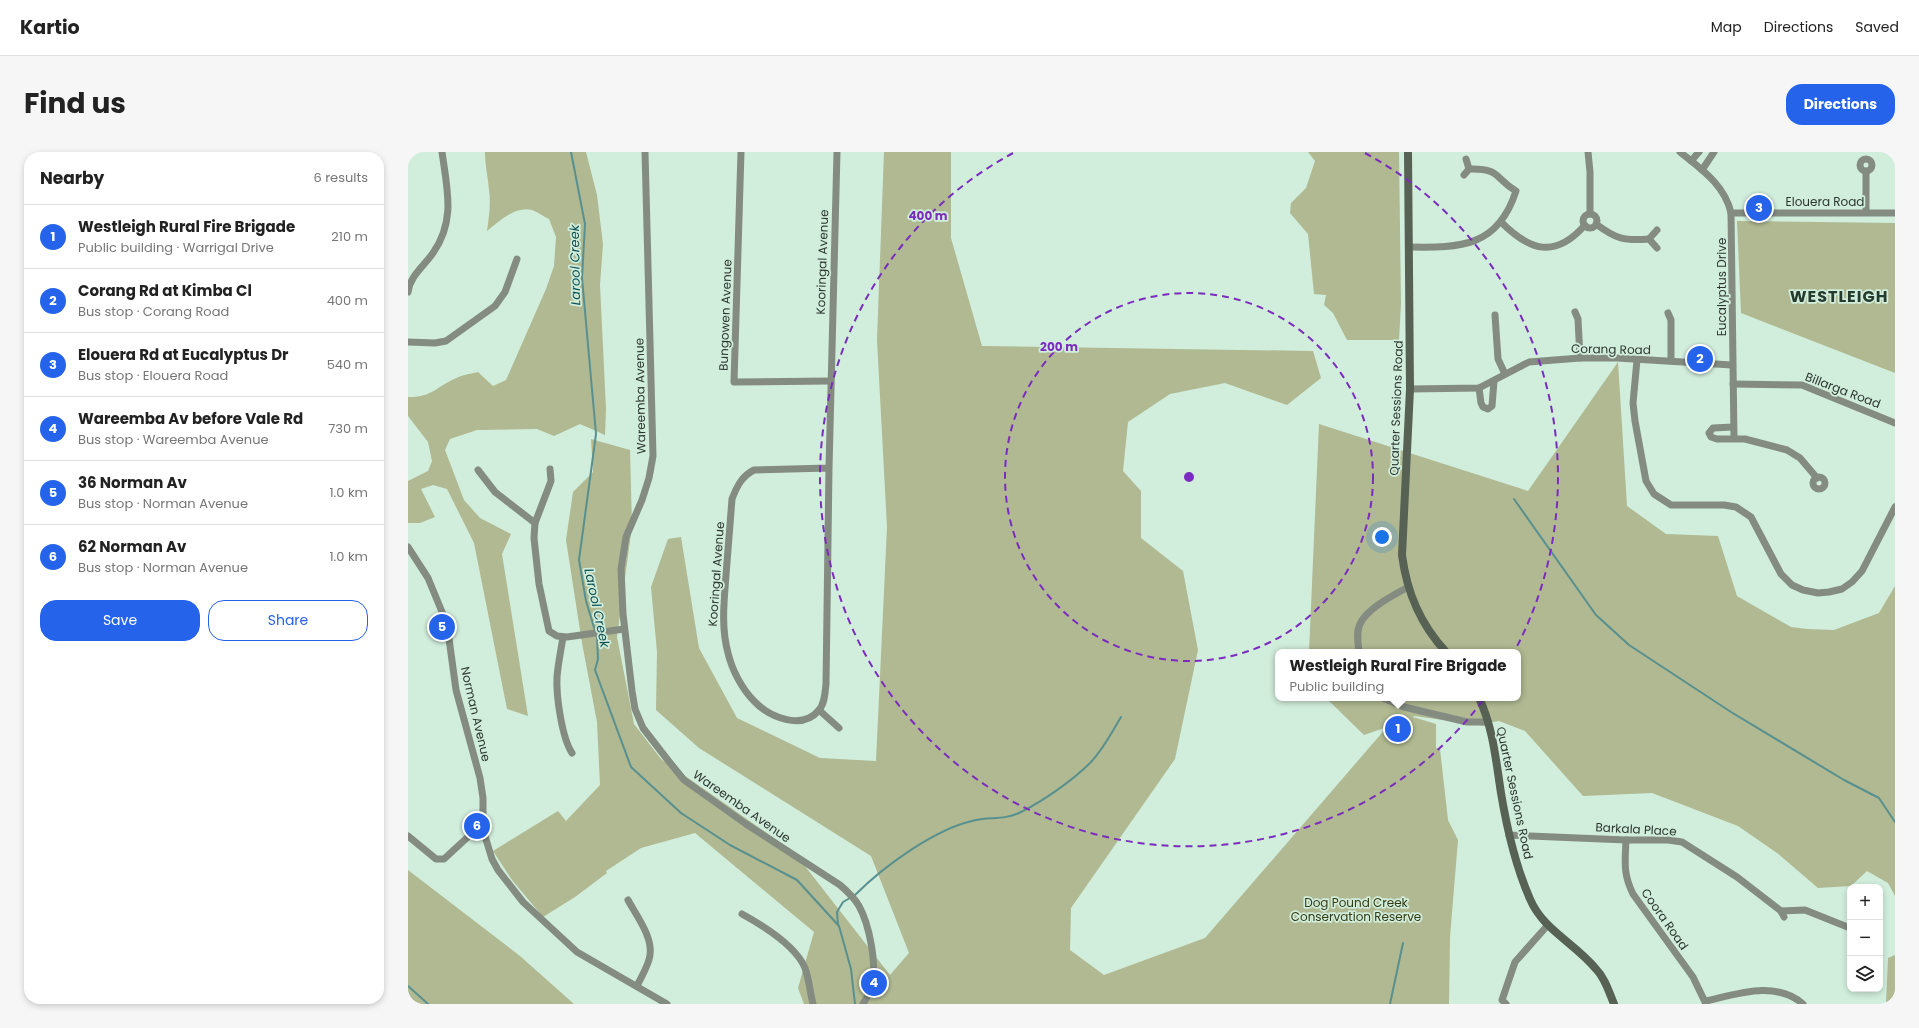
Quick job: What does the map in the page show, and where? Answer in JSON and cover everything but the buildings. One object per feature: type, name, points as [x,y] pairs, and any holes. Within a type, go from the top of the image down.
[{"type":"main road","name":"Quarter Sessions Road","points":[[1408,152],[1410,388],[1402,546],[1404,568],[1408,587],[1424,624],[1444,649]]},
{"type":"main road","name":"Quarter Sessions Road","points":[[1480,701],[1488,722],[1509,834],[1530,900],[1539,916],[1547,926],[1586,957],[1598,970],[1614,1004]]},
{"type":"street","points":[[408,292],[412,279],[439,243],[448,220],[449,207],[442,152]]},
{"type":"street","name":"Wareemba Avenue","points":[[645,152],[653,456],[649,478],[642,500],[626,537],[623,553],[621,582],[624,628],[636,710],[643,728],[684,780],[746,824],[840,885],[858,906],[865,921],[873,954],[872,983],[863,1004]]},
{"type":"street","name":"Bungowen Avenue","points":[[741,152],[734,382],[830,381]]},
{"type":"street","name":"Kooringal Avenue","points":[[829,468],[754,470],[748,473],[740,481],[732,499],[722,619],[728,655],[741,683],[754,701],[767,712],[782,719],[798,721],[808,718],[819,710],[825,697],[826,684],[829,468],[830,381],[837,152]]},
{"type":"street","points":[[1588,152],[1590,172],[1590,214]]},
{"type":"street","name":"Eucalyptus Drive","points":[[1680,152],[1719,186],[1726,199],[1730,213],[1734,438]]},
{"type":"street","points":[[1691,161],[1699,152]]},
{"type":"street","points":[[1702,170],[1714,152]]},
{"type":"street","points":[[1466,159],[1470,170]]},
{"type":"street","points":[[1409,247],[1446,248],[1462,245],[1477,240],[1501,222],[1513,202],[1516,191],[1492,172],[1470,170],[1464,175]]},
{"type":"street","points":[[1866,172],[1866,212]]},
{"type":"street","name":"Elouera Road","points":[[1730,213],[1895,212]]},
{"type":"street","points":[[1501,222],[1515,236],[1540,247],[1562,245],[1577,235],[1585,226],[1584,218],[1590,214]]},
{"type":"street","points":[[1590,214],[1596,217],[1596,224]]},
{"type":"street","points":[[1585,226],[1589,228],[1596,224]]},
{"type":"street","points":[[1596,224],[1620,239],[1649,239],[1657,230]]},
{"type":"street","points":[[1649,239],[1657,248]]},
{"type":"street","points":[[408,342],[435,343],[446,341],[496,306],[505,292],[517,259]]},
{"type":"street","points":[[1576,312],[1578,319],[1580,358]]},
{"type":"street","points":[[1668,313],[1671,320],[1671,361]]},
{"type":"street","points":[[1495,315],[1498,359],[1505,374]]},
{"type":"street","name":"Corang Road","points":[[1410,388],[1479,388],[1529,362],[1580,358],[1617,358],[1732,365]]},
{"type":"street","points":[[1636,360],[1633,403],[1635,421],[1646,481],[1654,494],[1661,500],[1671,504],[1724,505],[1736,507],[1751,517],[1781,574],[1792,584],[1803,590],[1818,593],[1842,589],[1852,582],[1862,571],[1895,507]]},
{"type":"street","points":[[1479,388],[1483,408],[1488,409],[1492,406],[1494,381]]},
{"type":"street","name":"Billarga Road","points":[[1733,384],[1802,385],[1895,423]]},
{"type":"street","points":[[1733,427],[1713,428],[1709,433],[1712,438],[1745,439],[1787,450],[1800,458],[1817,478]]},
{"type":"street","points":[[550,469],[552,481],[535,523],[539,584],[547,625],[552,635],[563,637],[624,628]]},
{"type":"street","points":[[478,470],[495,492],[535,523]]},
{"type":"street","name":"Norman Avenue","points":[[408,547],[428,578],[447,624],[456,690],[480,778],[483,798],[483,823],[485,836],[492,859],[510,887],[523,902],[577,952],[667,1004]]},
{"type":"street","points":[[1359,649],[1357,638],[1360,623],[1368,613],[1386,599],[1408,587]]},
{"type":"street","points":[[563,637],[557,677],[557,693],[566,744],[572,753]]},
{"type":"street","points":[[1399,701],[1404,707],[1472,723],[1488,722]]},
{"type":"street","points":[[819,710],[839,728]]},
{"type":"street","points":[[408,836],[436,860],[444,859],[483,823]]},
{"type":"street","name":"Barkala Place","points":[[1509,834],[1682,842],[1737,877],[1783,914],[1806,910],[1847,927]]},
{"type":"street","name":"Coora Road","points":[[1626,840],[1624,867],[1626,880],[1693,977],[1706,1002]]},
{"type":"street","points":[[628,900],[646,934],[650,955],[637,986]]},
{"type":"street","points":[[742,914],[774,934],[793,951],[804,967],[813,1004]]},
{"type":"street","points":[[1506,1004],[1502,1000],[1516,962],[1547,926]]},
{"type":"street","points":[[1706,1002],[1748,992],[1766,990],[1785,994],[1803,1004]]},
{"type":"green space","points":[[485,152],[586,152],[597,195],[603,244],[600,285],[606,409],[605,435],[580,424],[554,436],[537,429],[477,430],[450,439],[445,450],[464,500],[480,518],[511,534],[502,554],[528,716],[507,709],[474,543],[447,489],[433,485],[421,489],[435,517],[420,523],[408,523],[408,481],[428,471],[432,461],[428,442],[408,416],[408,397],[428,394],[457,378],[478,372],[493,386],[506,380],[546,289],[554,266],[556,237],[549,219],[536,212],[526,209],[513,212],[487,231],[490,200]]},
{"type":"green space","name":"Dog Pound Creek Conservation Reserve","points":[[884,152],[951,152],[951,238],[982,346],[1313,351],[1321,378],[1287,405],[1225,383],[1170,394],[1128,422],[1123,471],[1141,491],[1141,538],[1183,571],[1198,650],[1175,759],[1071,908],[1070,950],[1104,975],[1205,938],[1387,727],[1364,735],[1329,701],[1521,701],[1521,649],[1309,649],[1319,424],[1528,491],[1618,362],[1627,506],[1666,534],[1718,536],[1737,596],[1791,627],[1834,630],[1879,613],[1895,586],[1895,896],[1888,883],[1867,871],[1853,884],[1847,884],[1847,886],[1818,888],[1777,853],[1738,826],[1652,793],[1583,796],[1525,731],[1499,721],[1492,722],[1485,726],[1414,716],[1413,717],[1436,724],[1436,748],[1440,749],[1448,820],[1458,840],[1450,937],[1449,1004],[804,1004],[798,988],[814,932],[695,833],[641,848],[606,871],[607,873],[575,897],[543,917],[512,880],[493,851],[558,811],[566,821],[600,785],[597,722],[582,643],[566,540],[573,492],[593,472],[591,439],[630,450],[632,526],[617,637],[634,724],[661,759],[794,852],[890,975],[909,953],[871,856],[699,748],[656,710],[657,652],[651,587],[668,539],[681,537],[699,648],[737,718],[820,758],[876,761],[887,527],[877,340]]},
{"type":"green space","points":[[1308,152],[1399,152],[1401,304],[1399,340],[1347,340],[1333,313],[1324,305],[1326,295],[1314,294],[1308,234],[1290,213],[1291,203],[1306,188],[1315,161]]},
{"type":"green space","points":[[1737,221],[1895,223],[1895,373],[1741,313]]},
{"type":"green space","points":[[408,870],[520,956],[574,1004],[408,1004]]},
{"type":"green space","points":[[1895,955],[1895,1004],[1886,1004],[1888,958]]},
{"type":"waterway","name":"Larool Creek","points":[[571,152],[585,224],[582,278],[596,434],[579,560],[586,601],[597,637],[598,659],[595,670],[631,767],[681,813],[730,845],[797,880],[839,926],[851,969],[855,1004]]},
{"type":"waterway","points":[[1514,499],[1596,615],[1629,645],[1731,712],[1844,780],[1879,798],[1895,822]]},
{"type":"waterway","points":[[855,895],[895,861],[944,831],[976,820],[1015,815],[1066,784],[1095,758],[1121,717]]},
{"type":"waterway","points":[[838,925],[837,912],[843,902],[850,898]]},
{"type":"waterway","points":[[1390,1004],[1403,943]]},
{"type":"waterway","points":[[408,986],[428,1004]]},
{"type":"place","name":"Elouera Rd at Eucalyptus Dr","points":[[1759,208]]},
{"type":"place","name":"Corang Rd at Kimba Cl","points":[[1700,359]]},
{"type":"place","name":"36 Norman Av","points":[[442,627]]},
{"type":"place","name":"Westleigh Rural Fire Brigade","points":[[1398,729]]},
{"type":"place","name":"62 Norman Av","points":[[477,826]]},
{"type":"place","name":"Wareemba Av before Vale Rd","points":[[874,983]]},
{"type":"district","name":"WESTLEIGH","points":[[1839,296]]}]
